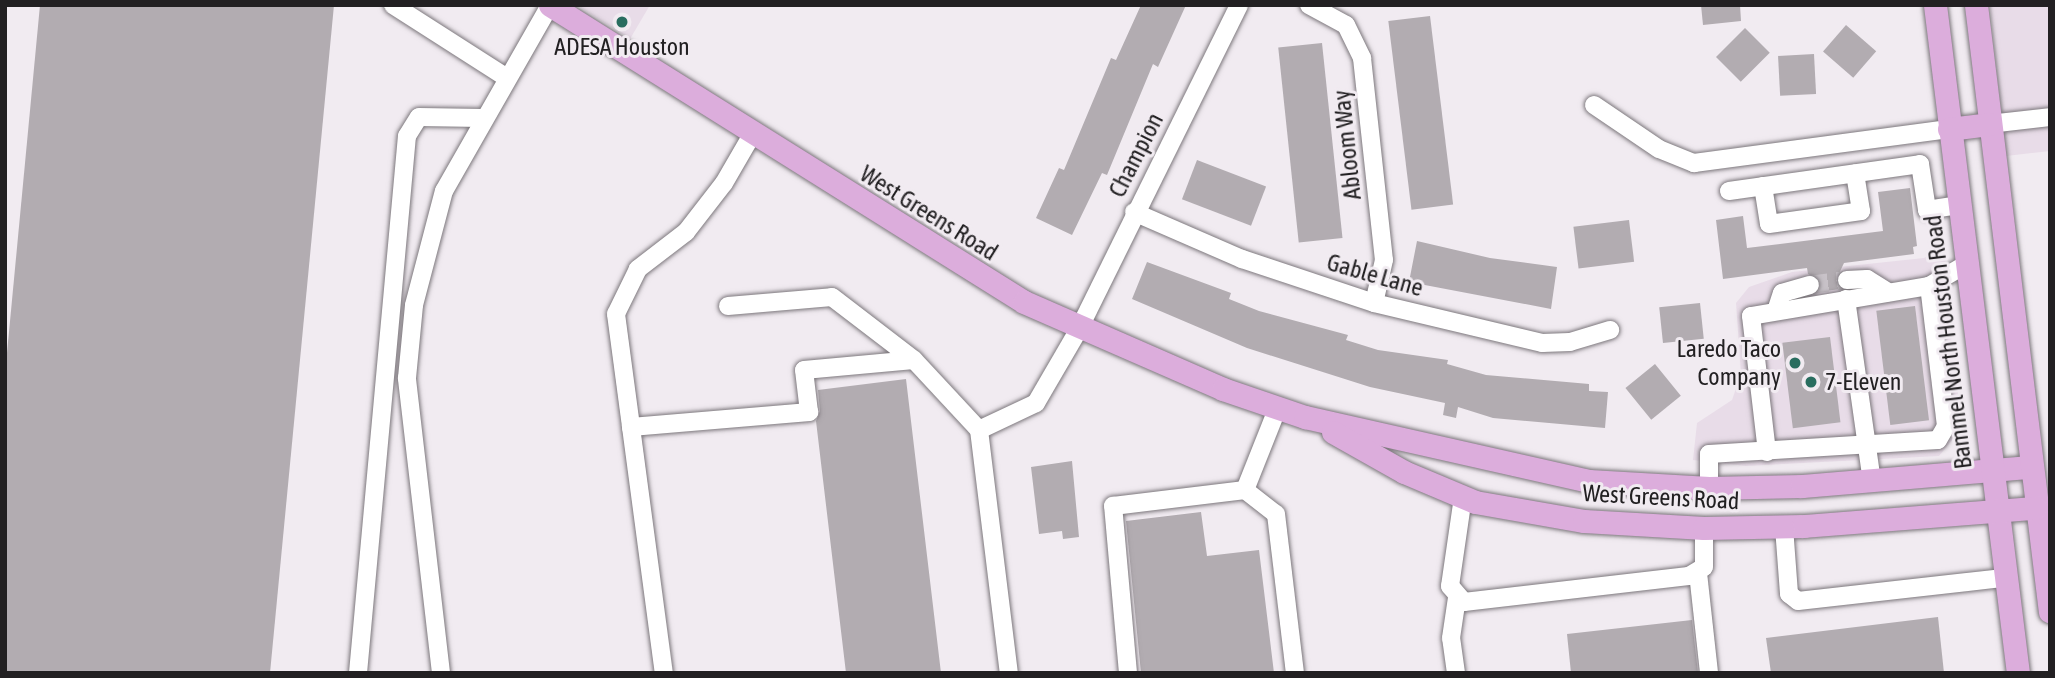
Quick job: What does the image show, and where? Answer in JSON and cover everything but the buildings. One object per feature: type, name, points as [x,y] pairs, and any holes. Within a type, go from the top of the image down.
[{"type":"main road","name":"West Greens Road","points":[[550,5],[960,265],[1079,329],[1306,416],[1536,472],[1588,481],[1709,488],[1872,481],[2030,467]]},
{"type":"main road","name":"Bammel North Houston Road","points":[[1935,5],[1995,513],[2018,673]]},
{"type":"main road","points":[[1976,5],[2035,508],[2049,599]]},
{"type":"main road","points":[[1949,129],[1989,124]]},
{"type":"main road","name":"West Greens Road","points":[[1306,416],[1405,472],[1463,497],[1584,521],[1704,528],[1784,527],[2035,508]]},
{"type":"main road","points":[[1704,528],[1709,488]]},
{"type":"street","points":[[393,5],[507,78]]},
{"type":"street","points":[[441,673],[407,378],[414,305],[444,191],[483,118],[550,5]]},
{"type":"street","name":"Champion","points":[[979,430],[1036,403],[1079,329],[1134,212],[1239,5]]},
{"type":"street","name":"Abloom Way","points":[[1309,5],[1346,25],[1362,58],[1384,260],[1374,303]]},
{"type":"street","points":[[1594,105],[1659,149],[1693,163],[1949,129]]},
{"type":"street","points":[[358,673],[411,124],[433,115],[483,118]]},
{"type":"street","points":[[1989,124],[2050,117]]},
{"type":"street","points":[[664,673],[616,314],[638,269],[686,232],[724,183],[753,133]]},
{"type":"street","points":[[1729,191],[1920,164],[1927,209],[1958,205]]},
{"type":"street","points":[[1763,186],[1769,224],[1847,213],[1861,211],[1855,173]]},
{"type":"street","name":"Gable Lane","points":[[1134,212],[1242,259],[1374,303],[1542,343],[1570,342],[1610,330]]},
{"type":"street","points":[[1766,452],[1751,316],[1929,286],[1965,265]]},
{"type":"street","points":[[1847,280],[1867,279],[1888,292]]},
{"type":"street","points":[[1776,311],[1782,293],[1810,285]]},
{"type":"street","points":[[1709,488],[1709,454],[1867,447],[1929,443],[1938,440],[1946,426],[1929,286]]},
{"type":"street","points":[[728,306],[832,297],[914,360],[979,430],[1009,673]]},
{"type":"street","points":[[1846,299],[1872,481]]},
{"type":"street","points":[[631,427],[809,412],[804,370],[914,360]]},
{"type":"street","points":[[385,376],[407,378]]},
{"type":"street","points":[[1245,490],[1278,407]]},
{"type":"street","points":[[1128,673],[1113,506],[1245,490],[1276,514],[1295,673]]},
{"type":"street","points":[[1463,497],[1450,586],[1457,598],[1464,602],[1698,573],[1704,567],[1704,528]]},
{"type":"street","points":[[1784,527],[1789,594],[1798,601],[2004,578]]},
{"type":"street","points":[[1698,573],[1709,673]]},
{"type":"street","points":[[1455,673],[1451,638],[1457,598]]},
{"type":"shaded area","name":"ADESA Houston","points":[[577,5],[650,5],[630,39]]},
{"type":"shaded area","points":[[1990,5],[2050,5],[2050,151],[2006,156]]},
{"type":"shaded area","points":[[1946,245],[1945,284],[1962,428],[1939,456],[1746,466],[1693,460],[1697,423],[1732,400],[1741,374],[1736,303],[1749,287],[1792,272],[1924,258]]},
{"type":"tunnel","points":[[1810,285],[1847,280]]},
{"type":"place","name":"ADESA Houston","points":[[622,22]]},
{"type":"place","name":"Laredo Taco Company","points":[[1795,363]]},
{"type":"place","name":"7-Eleven","points":[[1811,382]]}]
